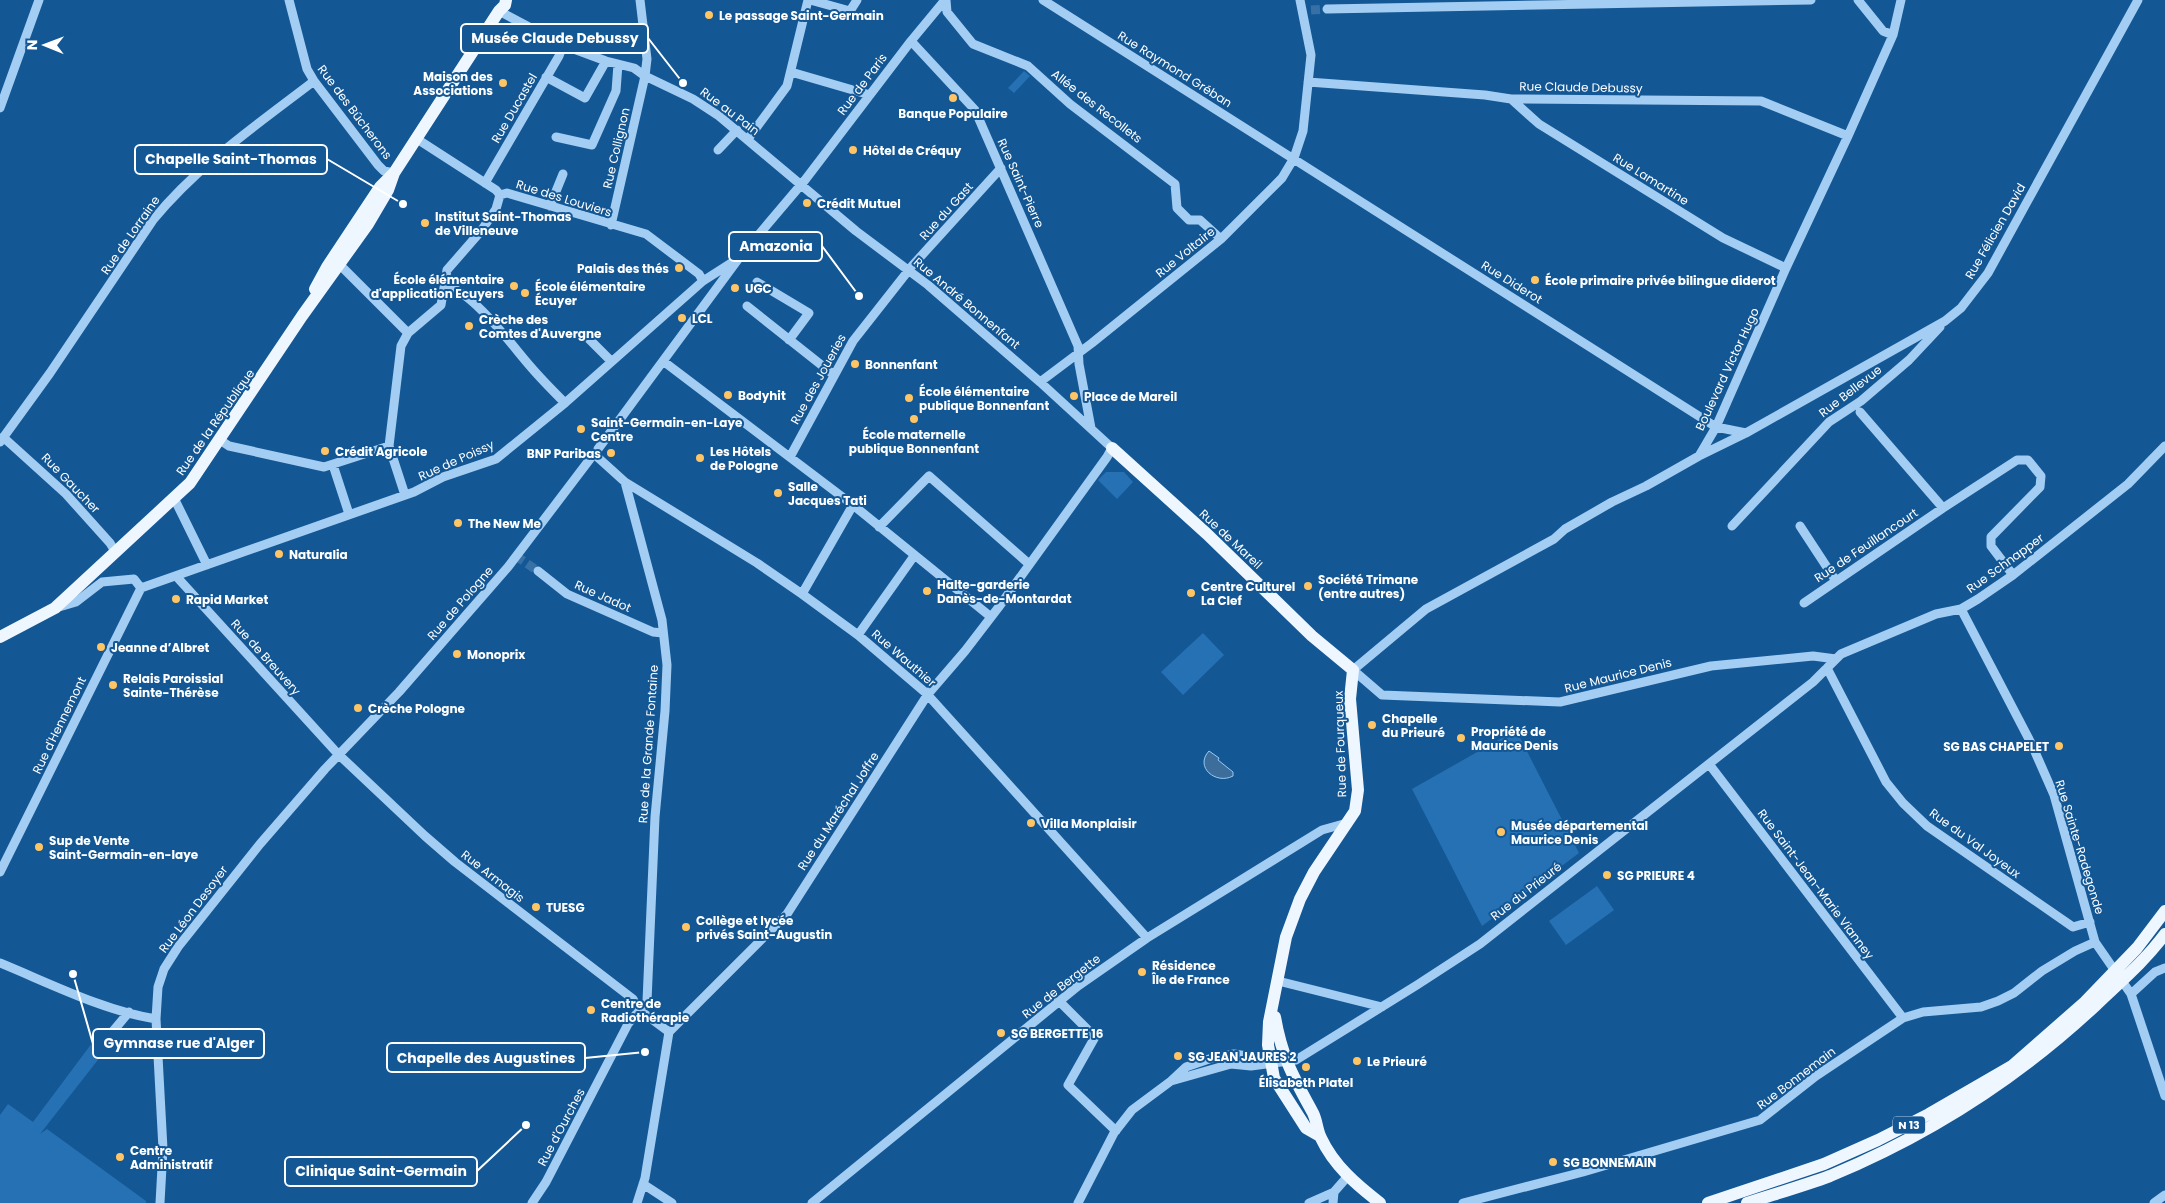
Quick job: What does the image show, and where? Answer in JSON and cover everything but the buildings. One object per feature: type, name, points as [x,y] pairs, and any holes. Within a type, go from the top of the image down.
[{"type":"main road","name":"Rue de la République","points":[[302,316],[327,267],[380,187],[394,173],[501,4]]},
{"type":"main road","name":"Rue de la République","points":[[0,637],[55,608],[190,483],[302,316],[340,266],[368,224],[388,190],[394,173]]},
{"type":"main road","points":[[340,250],[337,262],[340,266]]},
{"type":"main road","name":"Rue de Mareil","points":[[1112,448],[1206,534],[1312,636],[1353,670]]},
{"type":"main road","name":"Rue de Fourqueux","points":[[1320,1136],[1306,1128],[1279,1088],[1271,1064],[1268,1044],[1269,1022],[1286,938],[1300,899],[1314,872],[1355,811],[1358,798],[1350,699],[1353,670]]},
{"type":"main road","name":"N 13","points":[[1747,1203],[1828,1176],[1883,1153],[1943,1121],[1986,1094],[2036,1058],[2086,1008],[2137,948],[2165,911]]},
{"type":"main road","name":"N 13","points":[[1708,1203],[1824,1164],[1878,1140],[1929,1114],[2012,1066],[2086,1008],[2149,955],[2165,934]]},
{"type":"main road","name":"Rue de Fourqueux","points":[[1273,1007],[1279,1044],[1286,1063],[1318,1122],[1320,1136],[1329,1153],[1348,1176],[1380,1203]]},
{"type":"street","points":[[0,108],[39,0]]},
{"type":"street","name":"Rue des Bûcherons","points":[[289,0],[306,69],[378,165],[384,171],[394,173]]},
{"type":"street","name":"Rue Collignon","points":[[611,225],[645,76],[647,59],[640,0]]},
{"type":"street","points":[[748,139],[787,86],[809,0],[850,11],[857,0]]},
{"type":"street","name":"Rue de Paris","points":[[739,258],[800,185],[911,40],[945,0]]},
{"type":"street","name":"Allée des Recollets","points":[[945,0],[947,12],[973,44],[1028,66],[1070,104],[1175,184],[1177,208],[1189,220],[1200,220],[1221,239]]},
{"type":"street","name":"Rue Raymond Gréban","points":[[1043,0],[1294,158]]},
{"type":"street","points":[[1327,9],[1811,0]]},
{"type":"street","points":[[1858,0],[1884,31],[1893,35]]},
{"type":"street","name":"Boulevard Victor Hugo","points":[[1699,456],[1716,427],[1786,268],[1893,35],[1901,0]]},
{"type":"street","name":"Rue Félicien David","points":[[1699,456],[1746,433],[1945,321],[1961,308],[1988,273],[2138,0]]},
{"type":"street","name":"Rue au Pain","points":[[501,4],[563,45],[606,61],[634,68],[645,76],[693,99],[748,139],[800,185]]},
{"type":"street","name":"Rue Voltaire","points":[[1078,353],[1221,239],[1282,178],[1294,158],[1303,131],[1310,54],[1304,6]]},
{"type":"street","name":"Rue Saint-Pierre","points":[[911,40],[975,110],[1078,346],[1078,353]]},
{"type":"street","name":"Rue Ducastel","points":[[485,183],[563,45]]},
{"type":"street","points":[[546,77],[585,98],[606,61]]},
{"type":"street","points":[[556,136],[592,145],[616,91],[618,64]]},
{"type":"street","points":[[791,72],[870,95]]},
{"type":"street","name":"Rue de Lorraine","points":[[1,439],[50,373],[153,220],[171,198],[249,129],[314,81]]},
{"type":"street","name":"Rue Claude Debussy","points":[[1308,82],[1484,95],[1511,99],[1762,101],[1848,136]]},
{"type":"street","name":"Rue Lamartine","points":[[1511,99],[1540,124],[1714,233],[1786,268]]},
{"type":"street","points":[[718,150],[736,130]]},
{"type":"street","name":"Rue des Louviers","points":[[417,138],[485,183],[500,196],[507,193],[646,234],[699,274],[703,281]]},
{"type":"street","name":"Rue Diderot","points":[[1294,158],[1716,427]]},
{"type":"street","name":"Rue du Gast","points":[[910,270],[1001,168]]},
{"type":"street","points":[[550,206],[562,174]]},
{"type":"street","name":"Rue André Bonnenfant","points":[[800,185],[856,231],[910,270],[1040,382],[1112,448]]},
{"type":"street","points":[[404,495],[389,446],[401,346],[408,333],[441,305],[447,270],[481,231],[496,209],[500,196]]},
{"type":"street","name":"Rue de Poissy","points":[[141,588],[404,495],[436,482],[443,477],[496,459],[565,403],[703,281],[739,258]]},
{"type":"street","name":"Rue de Pologne","points":[[338,754],[419,670],[491,584],[508,567],[594,454],[627,417],[663,361],[739,258]]},
{"type":"street","points":[[340,266],[408,333]]},
{"type":"street","name":"Rue des Joueries","points":[[790,457],[853,341],[910,270]]},
{"type":"street","points":[[757,282],[809,313],[789,340]]},
{"type":"street","points":[[444,285],[454,288],[482,312],[510,340],[565,403]]},
{"type":"street","points":[[747,306],[834,375]]},
{"type":"street","name":"Rue Bellevue","points":[[1732,526],[1829,422],[1861,401],[1909,360],[1945,321]]},
{"type":"street","points":[[587,337],[611,361]]},
{"type":"street","points":[[1040,382],[1078,353],[1091,428]]},
{"type":"street","points":[[663,361],[853,505],[991,617]]},
{"type":"street","points":[[1860,412],[1943,508]]},
{"type":"street","points":[[1716,427],[1746,433]]},
{"type":"street","name":"Rue Gaucher","points":[[1,439],[66,494],[110,543],[116,553]]},
{"type":"street","points":[[220,440],[230,446],[324,467],[389,446]]},
{"type":"street","name":"Rue Schnapper","points":[[1836,659],[1841,654],[1936,614],[1961,609],[2013,576],[2128,484],[2165,446]]},
{"type":"street","name":"Rue du Maréchal Joffre","points":[[669,1032],[787,914],[928,694],[991,617],[1112,448]]},
{"type":"street","name":"Rue Wauthier","points":[[594,454],[625,482],[757,563],[802,594],[858,635],[928,694],[1147,938]]},
{"type":"street","points":[[1353,670],[1426,609],[1554,538],[1612,502],[1646,486],[1699,456]]},
{"type":"street","name":"Rue de Feuillancourt","points":[[1804,603],[2017,460],[2028,460],[2041,476],[2040,487],[1992,537],[1991,546],[2013,576]]},
{"type":"street","points":[[333,465],[349,514]]},
{"type":"street","points":[[879,526],[929,476],[1029,564]]},
{"type":"street","name":"Rue de la Grande Fontaine","points":[[625,482],[662,620],[667,684],[656,804],[647,1001],[638,1009]]},
{"type":"street","points":[[174,498],[207,564]]},
{"type":"street","points":[[802,594],[853,505]]},
{"type":"street","points":[[1800,526],[1836,581]]},
{"type":"street","points":[[858,635],[914,556]]},
{"type":"street","name":"Rue Jadot","points":[[538,572],[567,594],[653,632],[664,633]]},
{"type":"street","name":"Rue de Breuvery","points":[[176,576],[338,754]]},
{"type":"street","points":[[55,608],[76,602],[102,582],[134,579],[141,588]]},
{"type":"street","name":"Rue d'Hennemont","points":[[0,872],[141,588]]},
{"type":"street","name":"Rue Sainte-Radegonde","points":[[1961,609],[2032,745],[2054,795],[2095,942],[2131,994],[2151,1060],[2165,1096]]},
{"type":"street","name":"Rue Maurice Denis","points":[[1353,670],[1382,695],[1560,702],[1712,666],[1812,656],[1836,659]]},
{"type":"street","name":"Rue du Prieuré","points":[[1286,1063],[1296,1060],[1480,944],[1813,682],[1836,659]]},
{"type":"street","name":"Rue du Val Joyeux","points":[[1826,668],[1886,782],[1903,803],[1926,826],[2073,927],[2090,922]]},
{"type":"street","name":"Rue Armagis","points":[[338,754],[455,862],[633,998],[638,1009],[669,1032]]},
{"type":"street","name":"Rue Léon Desoyer","points":[[160,1203],[163,1149],[156,1019],[158,987],[164,969],[178,947],[260,844],[338,754]]},
{"type":"street","name":"Rue Saint-Jean-Marie Vianney","points":[[1709,764],[1903,1018]]},
{"type":"street","name":"Rue de Bergette","points":[[812,1203],[996,1054],[1058,1000],[1147,938],[1322,830],[1347,822]]},
{"type":"street","name":"Rue Bonnemain","points":[[1463,1203],[1583,1172],[1760,1120],[1816,1076],[1903,1018],[1923,1012],[1981,1007],[1998,1001],[2014,993],[2042,971],[2075,951],[2095,942]]},
{"type":"street","points":[[0,963],[74,994],[156,1019]]},
{"type":"street","points":[[2131,994],[2155,972],[2165,968]]},
{"type":"street","points":[[1278,981],[1382,1007]]},
{"type":"street","points":[[1058,1000],[1095,1037],[1068,1085],[1116,1130]]},
{"type":"street","name":"Rue d'Ourches","points":[[532,1203],[546,1182],[628,1024],[638,1009]]},
{"type":"street","points":[[103,1043],[129,1012]]},
{"type":"street","points":[[637,1203],[643,1184],[669,1032]]},
{"type":"street","points":[[1078,1203],[1116,1130],[1132,1110],[1172,1081],[1230,1064],[1251,1066],[1286,1063]]},
{"type":"street","points":[[1309,1203],[1334,1192],[1348,1176]]},
{"type":"street","points":[[643,1184],[672,1203]]},
{"type":"street","points":[[1333,1203],[1334,1192]]},
{"type":"street","points":[[2154,1203],[2165,1195]]},
{"type":"shaded area","points":[[1024,71],[1030,76],[1014,93],[1008,88]]},
{"type":"shaded area","points":[[1106,472],[1124,472],[1133,482],[1117,499],[1098,480]]},
{"type":"shaded area","points":[[1203,633],[1224,655],[1183,695],[1161,672]]},
{"type":"shaded area","name":"Musée départemental Maurice Denis","points":[[1516,730],[1579,853],[1482,926],[1412,789]]},
{"type":"shaded area","points":[[1209,751],[1233,772],[1233,776],[1220,778],[1209,773],[1204,763]]},
{"type":"shaded area","points":[[1597,886],[1614,910],[1566,945],[1549,921]]},
{"type":"shaded area","points":[[98,1035],[101,1037],[99,1040],[108,1047],[40,1134],[47,1129],[146,1201],[146,1203],[0,1203],[0,1115],[8,1104],[33,1122]]},
{"type":"tunnel","points":[[1311,10],[1327,9]]},
{"type":"tunnel","points":[[516,556],[538,571]]},
{"type":"place","name":"Le passage Saint-Germain","points":[[709,15]]},
{"type":"place","name":"Maison des Associations","points":[[503,83]]},
{"type":"place","name":"Musée Claude Debussy","points":[[683,83]]},
{"type":"place","name":"Banque Populaire","points":[[953,98]]},
{"type":"place","name":"Hôtel de Créquy","points":[[853,150]]},
{"type":"place","name":"Crédit Mutuel","points":[[807,203]]},
{"type":"place","name":"Chapelle Saint-Thomas","points":[[403,204]]},
{"type":"place","name":"Institut Saint-Thomas de Villeneuve","points":[[425,223]]},
{"type":"place","name":"Palais des thés","points":[[679,268]]},
{"type":"place","name":"École primaire privée bilingue diderot","points":[[1535,280]]},
{"type":"place","name":"École élémentaire d'application Ecuyers","points":[[514,286]]},
{"type":"place","name":"UGC","points":[[735,288]]},
{"type":"place","name":"École élémentaire Écuyer","points":[[525,293]]},
{"type":"place","name":"Amazonia","points":[[859,296]]},
{"type":"place","name":"LCL","points":[[682,318]]},
{"type":"place","name":"Crèche des Comtes d'Auvergne","points":[[469,326]]},
{"type":"place","name":"Bonnenfant","points":[[855,364]]},
{"type":"place","name":"Bodyhit","points":[[728,395]]},
{"type":"place","name":"Place de Mareil","points":[[1074,396]]},
{"type":"place","name":"École élémentaire publique Bonnenfant","points":[[909,398]]},
{"type":"place","name":"École maternelle publique Bonnenfant","points":[[914,419]]},
{"type":"place","name":"Saint-Germain-en-Laye Centre","points":[[581,429]]},
{"type":"place","name":"Crédit Agricole","points":[[325,451]]},
{"type":"place","name":"BNP Paribas","points":[[611,453]]},
{"type":"place","name":"Les Hôtels de Pologne","points":[[700,458]]},
{"type":"place","name":"Salle Jacques Tati","points":[[778,493]]},
{"type":"place","name":"The New Me","points":[[458,523]]},
{"type":"place","name":"Naturalia","points":[[279,554]]},
{"type":"place","name":"Société Trimane (entre autres)","points":[[1308,586]]},
{"type":"place","name":"Halte-garderie Danès-de-Montardat","points":[[927,591]]},
{"type":"place","name":"Centre Culturel La Clef","points":[[1191,593]]},
{"type":"place","name":"Rapid Market","points":[[176,599]]},
{"type":"place","name":"Jeanne d’Albret","points":[[101,647]]},
{"type":"place","name":"Monoprix","points":[[457,654]]},
{"type":"place","name":"Relais Paroissial Sainte-Thérèse","points":[[113,685]]},
{"type":"place","name":"Crèche Pologne","points":[[358,708]]},
{"type":"place","name":"Chapelle du Prieuré","points":[[1372,725]]},
{"type":"place","name":"Propriété de Maurice Denis","points":[[1461,738]]},
{"type":"place","name":"SG BAS CHAPELET","points":[[2059,746]]},
{"type":"place","name":"Villa Monplaisir","points":[[1031,823]]},
{"type":"place","name":"Musée départemental Maurice Denis","points":[[1501,832]]},
{"type":"place","name":"Sup de Vente Saint-Germain-en-laye","points":[[39,847]]},
{"type":"place","name":"SG PRIEURE 4","points":[[1607,875]]},
{"type":"place","name":"TUESG","points":[[536,907]]},
{"type":"place","name":"Collège et lycée privés Saint-Augustin","points":[[686,927]]},
{"type":"place","name":"Résidence Île de France","points":[[1142,972]]},
{"type":"place","name":"Gymnase rue d'Alger","points":[[73,974]]},
{"type":"place","name":"Centre de Radiothérapie","points":[[591,1010]]},
{"type":"place","name":"SG BERGETTE 16","points":[[1001,1033]]},
{"type":"place","name":"Chapelle des Augustines","points":[[645,1052]]},
{"type":"place","name":"SG JEAN JAURES 2","points":[[1178,1056]]},
{"type":"place","name":"Le Prieuré","points":[[1357,1061]]},
{"type":"place","name":"Élisabeth Platel","points":[[1306,1067]]},
{"type":"place","name":"Clinique Saint-Germain","points":[[526,1125]]},
{"type":"place","name":"Centre Administratif","points":[[120,1157]]},
{"type":"place","name":"SG BONNEMAIN","points":[[1553,1162]]}]
